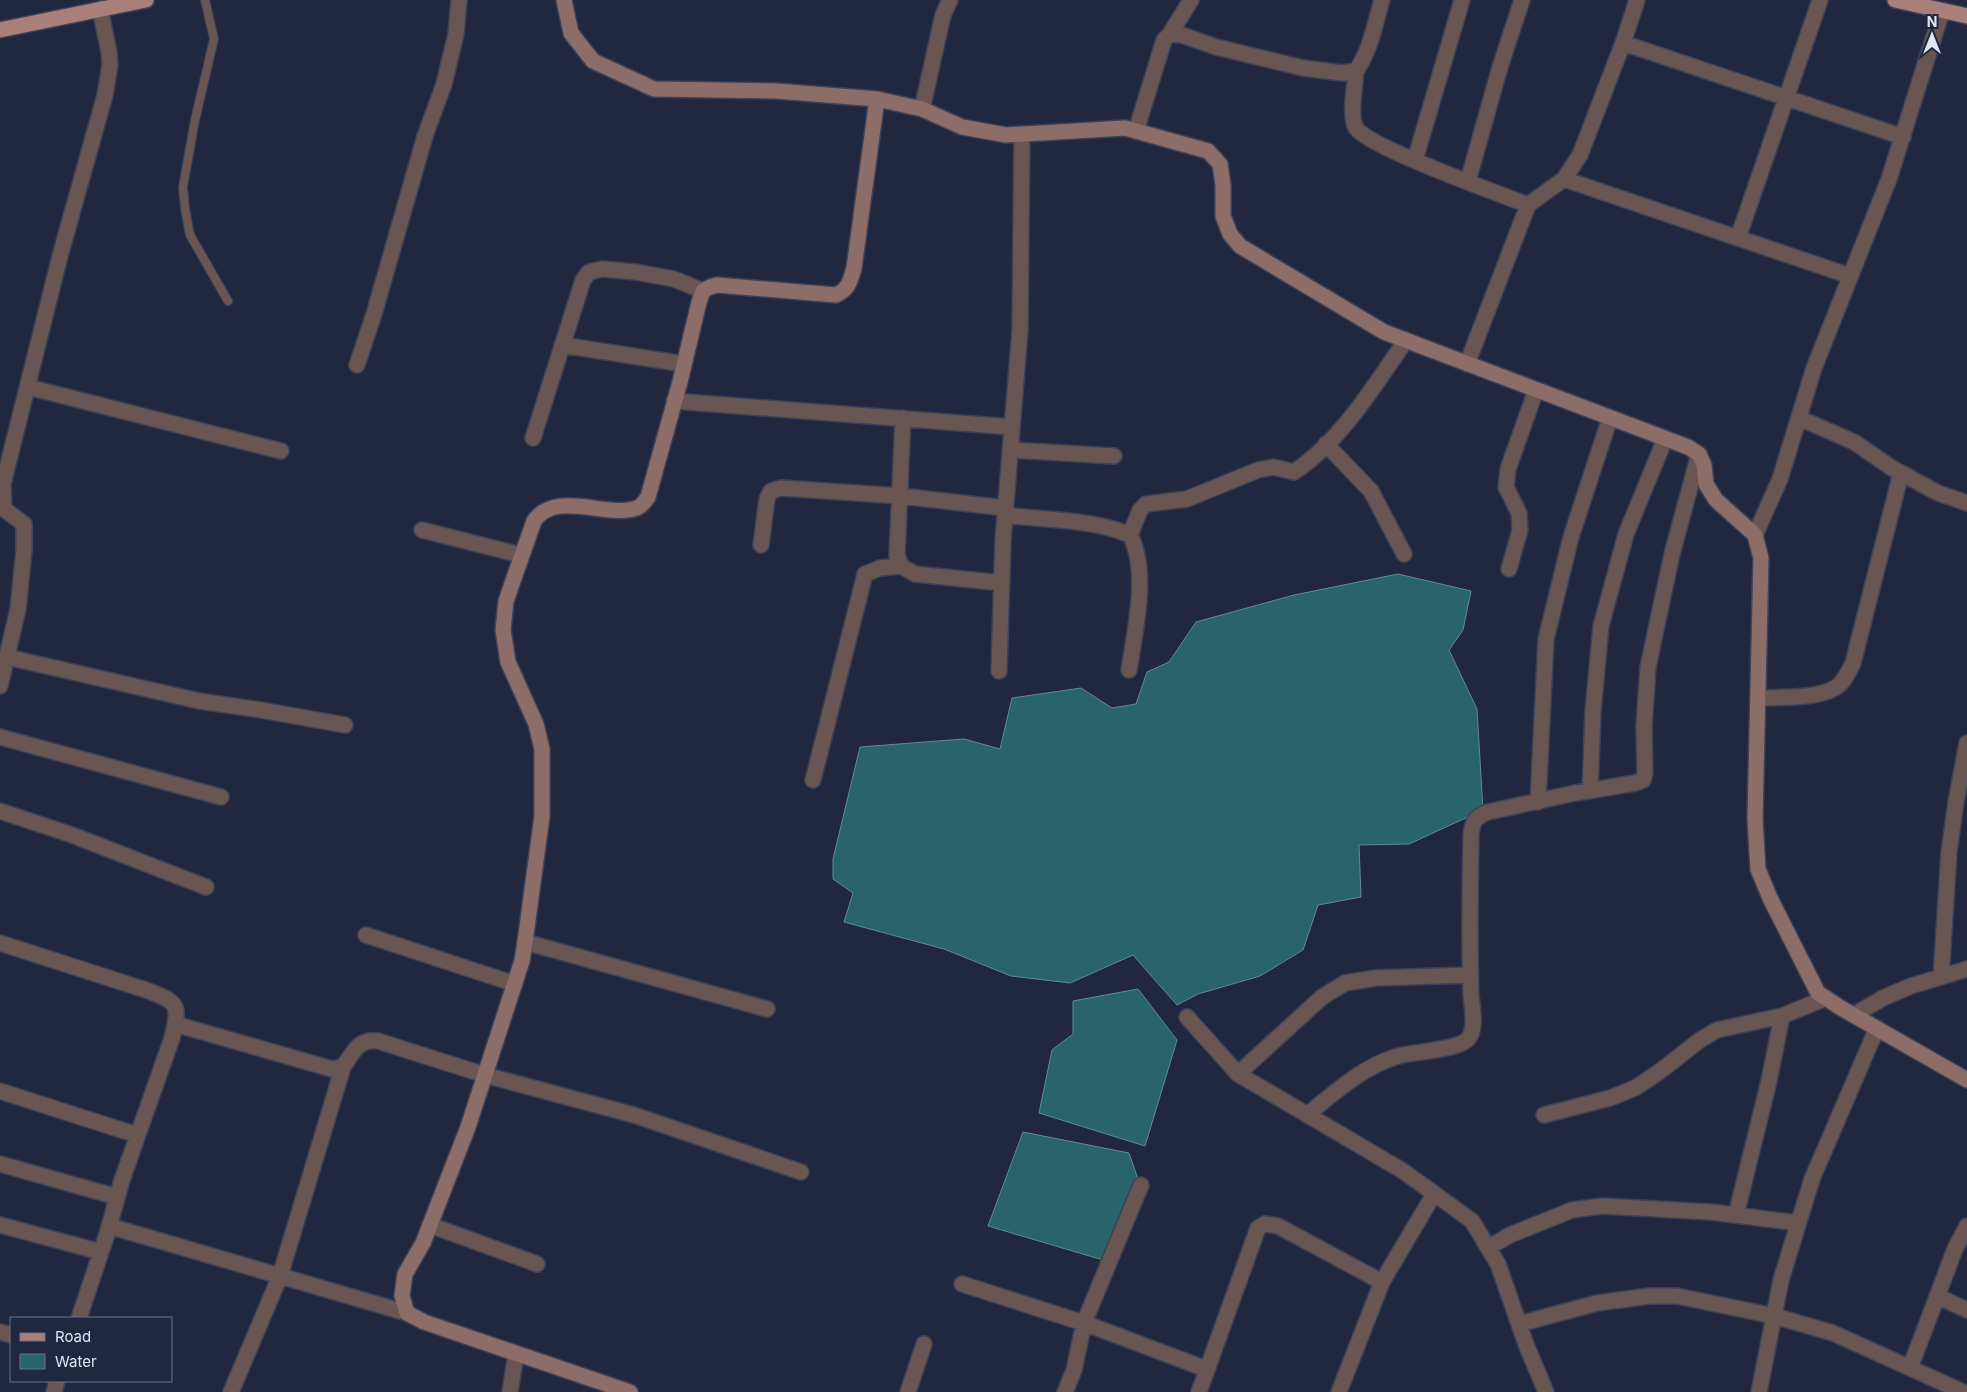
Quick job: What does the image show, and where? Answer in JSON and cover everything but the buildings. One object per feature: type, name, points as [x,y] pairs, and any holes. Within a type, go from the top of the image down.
[{"type":"main road","points":[[1895,0],[1967,16]]},
{"type":"main road","points":[[0,30],[137,1]]},
{"type":"street","points":[[357,365],[374,314],[425,136],[444,84],[456,34],[459,0]]},
{"type":"street","points":[[564,0],[571,33],[593,61],[654,89],[776,91],[877,98],[922,109],[962,127],[1006,135],[1125,128],[1208,151],[1220,164],[1223,185],[1223,216],[1230,234],[1240,246],[1384,332],[1688,447],[1698,454],[1704,465],[1706,484],[1716,500],[1754,535],[1761,558],[1755,819],[1758,869],[1770,898],[1818,993],[1967,1080]]},
{"type":"street","points":[[922,109],[943,15],[950,0]]},
{"type":"street","points":[[1136,131],[1164,40],[1170,34],[1191,0]]},
{"type":"street","points":[[1382,0],[1369,45],[1356,71],[1353,113],[1356,128],[1365,137],[1416,160],[1528,205]]},
{"type":"street","points":[[1416,160],[1462,0]]},
{"type":"street","points":[[1468,181],[1500,67],[1522,0]]},
{"type":"street","points":[[1467,364],[1528,205],[1564,179],[1580,155],[1623,43],[1636,0]]},
{"type":"street","points":[[1738,238],[1820,0]]},
{"type":"street","points":[[0,686],[18,609],[24,550],[24,524],[4,509],[3,484],[60,256],[105,95],[110,65],[110,52],[100,9]]},
{"type":"street","points":[[1754,535],[1780,480],[1814,368],[1889,179],[1942,11]]},
{"type":"street","points":[[1170,34],[1182,35],[1216,47],[1303,68],[1342,73],[1356,71]]},
{"type":"street","points":[[1623,43],[1903,137]]},
{"type":"street","points":[[407,1313],[402,1296],[405,1274],[423,1243],[468,1127],[522,961],[542,816],[542,749],[536,724],[508,662],[503,630],[506,601],[534,521],[539,513],[562,506],[625,510],[638,508],[643,504],[648,497],[684,364],[694,318],[703,292],[717,285],[836,295],[845,291],[849,285],[854,268],[877,98]]},
{"type":"street","points":[[999,671],[1005,512],[1020,330],[1022,134]]},
{"type":"street","points":[[1564,179],[1850,276]]},
{"type":"street","points":[[533,438],[583,280],[589,272],[602,269],[636,272],[674,279],[703,292]]},
{"type":"street","points":[[1130,535],[1140,510],[1146,504],[1187,499],[1258,470],[1273,467],[1294,472],[1306,464],[1370,393],[1406,340]]},
{"type":"street","points":[[562,345],[684,364]]},
{"type":"street","points":[[28,387],[280,451]]},
{"type":"street","points":[[1509,569],[1520,530],[1520,513],[1506,487],[1508,469],[1536,390]]},
{"type":"street","points":[[674,401],[1012,427]]},
{"type":"street","points":[[901,566],[897,555],[903,418]]},
{"type":"street","points":[[1538,802],[1546,639],[1571,536],[1610,418]]},
{"type":"street","points":[[1799,418],[1854,442],[1902,473],[1938,493],[1967,503]]},
{"type":"street","points":[[1590,791],[1593,711],[1601,626],[1626,534],[1665,439]]},
{"type":"street","points":[[1326,444],[1371,491],[1404,554]]},
{"type":"street","points":[[1010,450],[1114,456]]},
{"type":"street","points":[[1307,1115],[1344,1085],[1378,1063],[1397,1056],[1458,1046],[1469,1039],[1473,1025],[1470,975],[1471,835],[1473,822],[1479,816],[1488,812],[1590,791],[1635,784],[1643,780],[1645,773],[1644,726],[1648,668],[1672,554],[1698,454]]},
{"type":"street","points":[[1759,698],[1818,694],[1836,687],[1845,678],[1853,663],[1902,473]]},
{"type":"street","points":[[761,545],[766,499],[771,490],[781,488],[901,496],[1117,529],[1130,535],[1136,547],[1139,590],[1129,670]]},
{"type":"street","points":[[422,530],[521,555]]},
{"type":"street","points":[[813,780],[842,672],[861,584],[865,574],[880,568],[901,566],[915,574],[1002,583]]},
{"type":"street","points":[[7,657],[199,701],[345,725]]},
{"type":"street","points":[[0,737],[222,797]]},
{"type":"street","points":[[1941,977],[1949,852],[1967,743]]},
{"type":"street","points":[[0,811],[72,835],[206,887]]},
{"type":"street","points":[[366,935],[514,984]]},
{"type":"street","points":[[525,942],[767,1009]]},
{"type":"street","points":[[0,943],[146,990],[168,999],[175,1005],[177,1014],[172,1038],[117,1196],[79,1317]]},
{"type":"street","points":[[1854,1015],[1890,995],[1911,986],[1967,969]]},
{"type":"street","points":[[1238,1074],[1322,997],[1345,983],[1376,978],[1470,975]]},
{"type":"street","points":[[1544,1115],[1610,1098],[1635,1088],[1660,1072],[1700,1040],[1717,1030],[1782,1016],[1826,998]]},
{"type":"street","points":[[1736,1215],[1769,1081],[1782,1016]]},
{"type":"street","points":[[1187,1017],[1238,1074],[1403,1171],[1472,1222],[1498,1264],[1546,1392]]},
{"type":"street","points":[[175,1024],[332,1070],[343,1067]]},
{"type":"street","points":[[1759,1392],[1781,1280],[1812,1178],[1877,1028]]},
{"type":"street","points":[[231,1392],[280,1276],[343,1067],[361,1043],[368,1040],[378,1041],[485,1075],[634,1115],[802,1172]]},
{"type":"street","points":[[0,1091],[138,1135]]},
{"type":"street","points":[[0,1164],[117,1196]]},
{"type":"street","points":[[1066,1392],[1074,1370],[1084,1323],[1141,1185]]},
{"type":"street","points":[[1339,1392],[1382,1282],[1434,1194]]},
{"type":"street","points":[[1488,1248],[1510,1235],[1572,1210],[1602,1206],[1736,1215],[1798,1223]]},
{"type":"street","points":[[1199,1392],[1258,1228],[1265,1224],[1278,1226],[1382,1282]]},
{"type":"street","points":[[0,1225],[101,1252]]},
{"type":"street","points":[[430,1225],[537,1264]]},
{"type":"street","points":[[109,1226],[407,1313],[424,1322],[630,1392]]},
{"type":"street","points":[[1910,1368],[1955,1249],[1967,1226]]},
{"type":"street","points":[[962,1284],[1084,1323],[1206,1369]]},
{"type":"street","points":[[1519,1324],[1597,1303],[1650,1296],[1677,1296],[1774,1316],[1833,1333],[1962,1392]]},
{"type":"street","points":[[1937,1296],[1967,1310]]},
{"type":"street","points":[[908,1392],[924,1344]]},
{"type":"street","points":[[510,1392],[516,1354]]},
{"type":"lane","points":[[205,0],[214,39],[195,120],[183,187],[190,235],[228,301]]},
{"type":"water","points":[[1398,574],[1471,591],[1463,630],[1449,650],[1477,709],[1483,810],[1409,844],[1359,845],[1361,897],[1318,905],[1303,950],[1260,976],[1198,994],[1177,1005],[1133,955],[1070,983],[1011,976],[944,949],[844,922],[853,893],[833,879],[833,859],[860,747],[964,739],[1000,749],[1012,698],[1081,688],[1112,708],[1136,704],[1147,672],[1169,662],[1196,622],[1294,595]]},
{"type":"water","points":[[1138,989],[1177,1040],[1145,1146],[1039,1113],[1052,1050],[1073,1034],[1073,1001]]},
{"type":"water","points":[[1023,1132],[1129,1153],[1137,1176],[1103,1260],[988,1226]]}]
